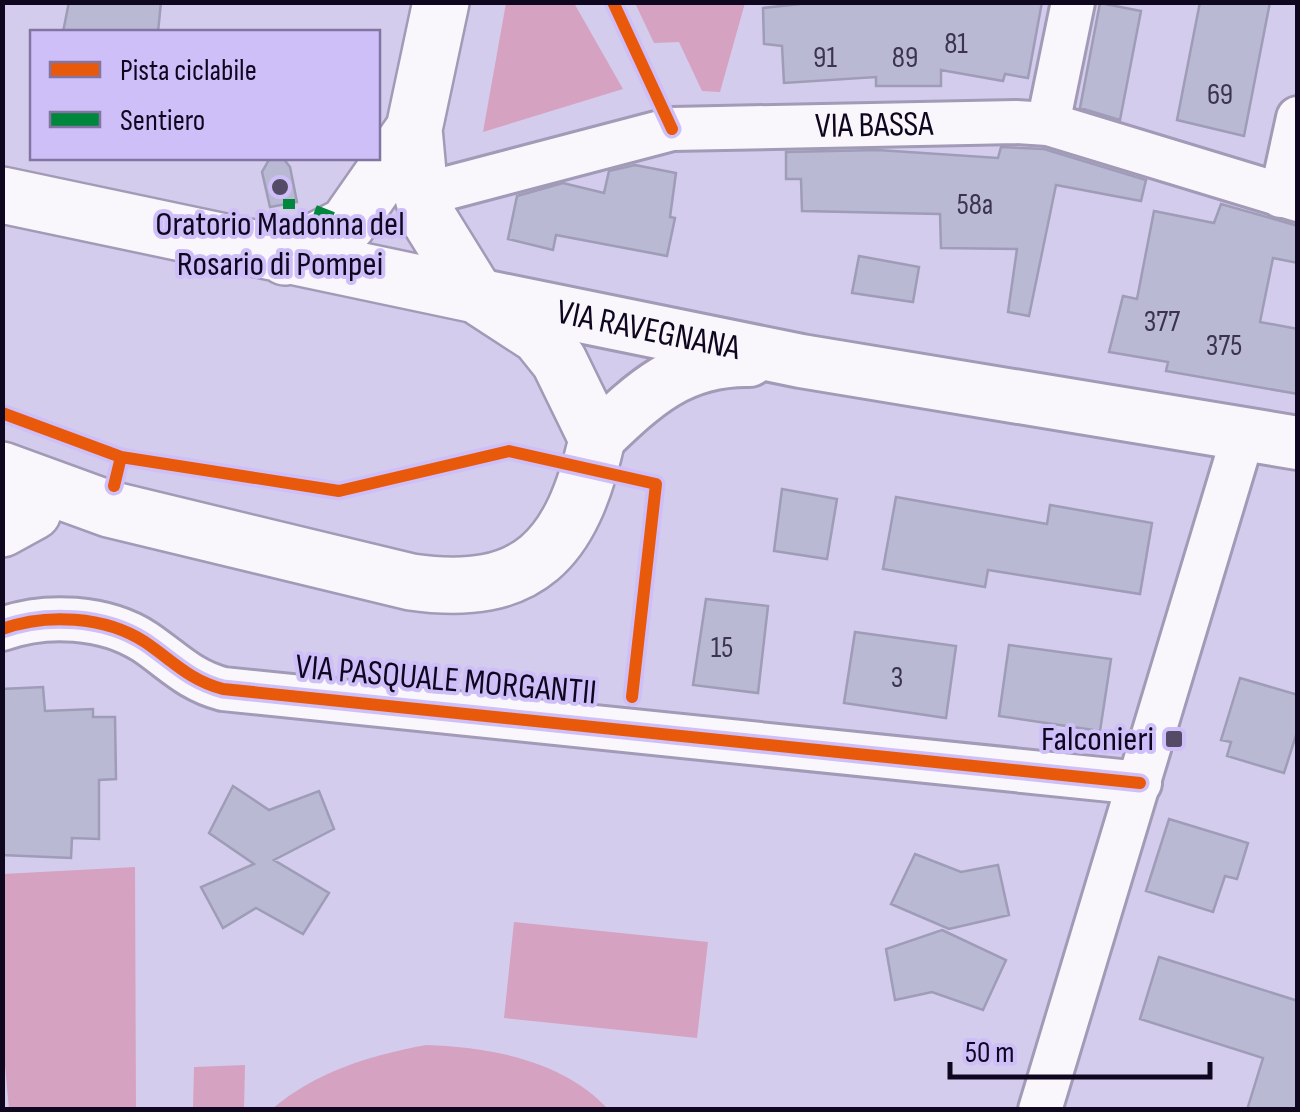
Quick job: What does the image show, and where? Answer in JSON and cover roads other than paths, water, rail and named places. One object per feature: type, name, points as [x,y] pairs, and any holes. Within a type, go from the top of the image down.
[{"type":"main road","points":[[25,505],[411,582],[460,588],[502,579],[552,545],[576,513],[597,440],[560,361],[539,336],[476,295],[430,218],[419,183],[414,130],[441,2]]},
{"type":"main road","points":[[285,257],[347,224],[414,130]]},
{"type":"main road","name":"VIA RAVEGNANA","points":[[2,194],[476,295]]},
{"type":"street","points":[[1048,124],[1073,2]]},
{"type":"street","points":[[1289,198],[1298,118]]},
{"type":"street","name":"VIA BASSA","points":[[444,189],[672,129],[1048,124],[1289,198]]},
{"type":"street","name":"VIA RAVEGNANA","points":[[476,295],[801,361],[1298,443]]},
{"type":"street","points":[[597,440],[641,396],[685,369],[735,360],[801,361]]},
{"type":"street","points":[[1040,1110],[1244,433]]},
{"type":"street","name":"VIA PASQUALE MORGANTII","points":[[2,628],[86,619],[143,641],[183,673],[224,688],[1140,783]]},
{"type":"place","name":"Oratorio Madonna del Rosario di Pompei","points":[[280,187]]},
{"type":"place","name":"Falconieri","points":[[1174,739]]}]
